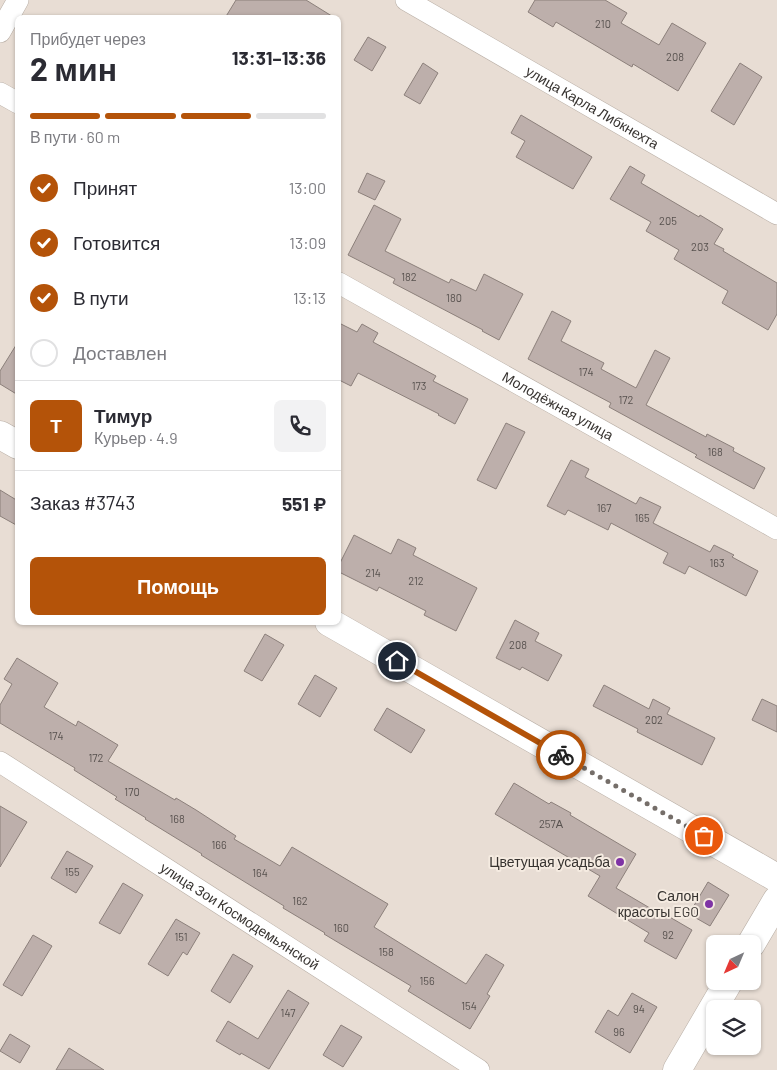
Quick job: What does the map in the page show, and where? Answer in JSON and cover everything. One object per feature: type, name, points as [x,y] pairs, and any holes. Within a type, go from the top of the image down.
[{"type":"street","points":[[0,32],[18,0]]},
{"type":"street","name":"улица Карла Либкнехта","points":[[406,0],[777,214]]},
{"type":"street","points":[[0,94],[15,102]]},
{"type":"street","name":"Молодёжная улица","points":[[341,284],[777,529]]},
{"type":"street","points":[[0,435],[15,443]]},
{"type":"street","points":[[334,625],[777,878]]},
{"type":"street","name":"улица Зои Космодемьянской","points":[[0,762],[479,1070]]},
{"type":"street","points":[[756,935],[777,900]]},
{"type":"street","points":[[677,1070],[724,990]]},
{"type":"building","points":[[236,0],[306,0],[330,15],[227,15]]},
{"type":"building","points":[[535,0],[605,0],[627,13],[621,23],[659,45],[672,23],[706,43],[678,91],[633,64],[632,67],[556,22],[553,27],[528,12]]},
{"type":"building","points":[[368,37],[386,47],[372,71],[354,60]]},
{"type":"building","points":[[423,63],[438,73],[420,104],[404,95]]},
{"type":"building","points":[[740,63],[762,77],[734,125],[711,111]]},
{"type":"building","points":[[521,115],[592,157],[573,189],[516,157],[525,141],[511,133]]},
{"type":"building","points":[[630,166],[645,175],[641,183],[723,229],[714,244],[777,283],[777,314],[768,330],[722,303],[728,291],[674,259],[679,250],[646,231],[651,222],[610,199]]},
{"type":"building","points":[[367,173],[385,181],[375,200],[358,192]]},
{"type":"building","points":[[374,205],[401,219],[385,251],[449,283],[451,279],[476,291],[484,274],[523,294],[499,340],[393,283],[395,279],[348,255]]},
{"type":"building","points":[[552,311],[571,321],[561,341],[604,363],[601,369],[636,388],[655,350],[670,358],[646,405],[706,437],[707,434],[734,448],[733,451],[765,468],[754,489],[695,457],[697,455],[609,407],[611,403],[528,359]]},
{"type":"building","points":[[341,324],[357,332],[362,324],[378,333],[373,342],[436,376],[433,381],[468,399],[455,424],[358,373],[351,386],[341,381]]},
{"type":"building","points":[[15,347],[15,393],[0,384],[0,371]]},
{"type":"building","points":[[506,423],[525,432],[496,489],[477,480]]},
{"type":"building","points":[[571,460],[589,469],[585,477],[636,504],[640,497],[661,507],[653,523],[710,552],[714,545],[734,555],[732,557],[758,571],[746,596],[689,566],[685,574],[663,563],[668,553],[611,523],[608,530],[568,510],[565,515],[547,506]]},
{"type":"building","points":[[0,490],[15,499],[15,524],[0,516]]},
{"type":"building","points":[[354,535],[391,554],[398,539],[416,548],[413,555],[477,588],[456,631],[424,615],[426,611],[379,587],[377,591],[341,573],[341,561]]},
{"type":"building","points":[[515,620],[539,633],[535,641],[562,655],[548,681],[522,667],[520,670],[496,658]]},
{"type":"building","points":[[265,634],[284,645],[262,681],[244,671]]},
{"type":"building","points":[[17,658],[58,683],[44,707],[76,726],[78,721],[118,745],[108,761],[196,810],[236,836],[234,839],[280,866],[292,847],[388,904],[374,927],[466,984],[486,954],[504,965],[487,994],[490,996],[470,1029],[408,991],[411,986],[283,908],[284,906],[115,799],[117,797],[74,770],[75,768],[0,723],[0,705],[12,684],[4,679]]},
{"type":"building","points":[[315,675],[337,688],[320,717],[298,704]]},
{"type":"building","points":[[604,685],[649,709],[653,699],[670,708],[667,714],[715,738],[702,765],[637,732],[638,729],[593,706]]},
{"type":"building","points":[[762,699],[777,706],[777,732],[752,720]]},
{"type":"building","points":[[387,708],[425,730],[411,753],[374,730]]},
{"type":"building","points":[[514,783],[549,804],[551,802],[571,813],[570,815],[636,854],[616,888],[692,930],[676,959],[644,941],[649,933],[588,896],[600,876],[495,814]]},
{"type":"building","points":[[0,806],[27,822],[0,867]]},
{"type":"building","points":[[67,851],[93,866],[76,893],[51,878]]},
{"type":"building","name":"Салон красоты EGO","points":[[708,882],[729,895],[710,926],[689,914]]},
{"type":"building","points":[[123,883],[143,895],[120,934],[99,923]]},
{"type":"building","points":[[176,919],[200,933],[187,955],[183,952],[168,976],[148,964]]},
{"type":"building","points":[[33,935],[52,946],[22,996],[3,985]]},
{"type":"building","points":[[233,954],[253,966],[230,1003],[211,991]]},
{"type":"building","points":[[288,990],[309,1003],[269,1069],[216,1041],[228,1021],[258,1039]]},
{"type":"building","points":[[632,993],[657,1007],[630,1053],[595,1032],[608,1010],[618,1016]]},
{"type":"building","points":[[341,1025],[362,1037],[343,1067],[323,1055]]},
{"type":"building","points":[[10,1034],[30,1046],[20,1063],[0,1051]]},
{"type":"building","points":[[69,1048],[104,1070],[56,1070]]},
{"type":"way so far","points":[[561,755],[704,836]]},
{"type":"place","name":"Цветущая усадьба","points":[[620,862]]},
{"type":"place","name":"Салон красоты EGO","points":[[709,904]]},
{"type":"route","points":[[397,661],[561,755]]}]
